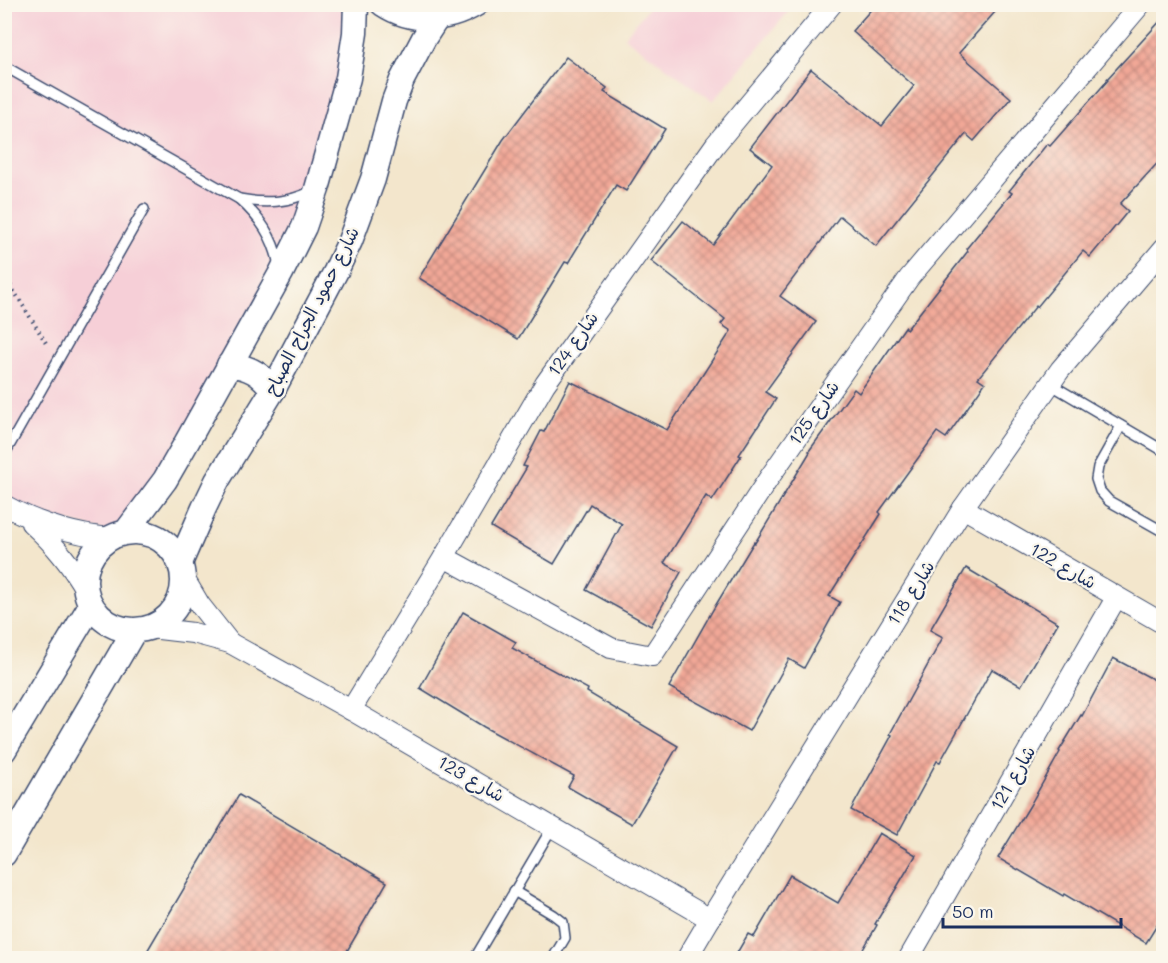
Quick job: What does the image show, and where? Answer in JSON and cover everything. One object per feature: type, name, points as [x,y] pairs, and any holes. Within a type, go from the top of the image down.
[{"type":"street","points":[[4,750],[88,598],[85,577],[92,555],[100,545],[118,535],[165,480],[281,273],[304,227],[348,78],[356,33],[356,4]]},
{"type":"street","points":[[383,4],[392,10],[414,17],[437,18],[462,12],[476,4]]},
{"type":"street","name":"شارع 124","points":[[351,710],[545,384],[715,145],[832,4]]},
{"type":"street","name":"شارع 125","points":[[444,556],[611,648],[652,656],[769,477],[909,278],[1140,5]]},
{"type":"street","name":"شارع حمود الجراح الصباح","points":[[182,571],[204,508],[273,390],[350,242],[373,179],[398,91],[412,59],[437,18]]},
{"type":"street","name":"شارع 118","points":[[687,958],[963,508],[1060,370],[1164,248]]},
{"type":"street","points":[[229,365],[250,369],[267,381],[273,390]]},
{"type":"street","points":[[4,505],[46,525],[70,532],[118,535],[148,533],[167,545],[182,571],[182,594],[175,609],[164,621],[142,629],[121,629],[109,624],[98,615],[61,552],[23,515]]},
{"type":"street","name":"شارع 122","points":[[963,508],[1164,624]]},
{"type":"street","name":"شارع 123","points":[[182,571],[200,605],[230,643]]},
{"type":"street","name":"شارع 121","points":[[909,958],[1116,598]]},
{"type":"street","points":[[4,854],[142,629]]},
{"type":"street","name":"شارع 123","points":[[142,629],[193,633],[230,643],[553,826],[710,919]]},
{"type":"lane","points":[[4,66],[239,199],[255,214],[268,232],[277,252],[281,273]]},
{"type":"lane","points":[[239,199],[271,203],[295,198],[317,189]]},
{"type":"lane","points":[[4,455],[144,209]]},
{"type":"lane","points":[[1050,384],[1164,451]]},
{"type":"lane","points":[[1121,426],[1098,467],[1096,479],[1100,491],[1109,501],[1164,532]]},
{"type":"lane","points":[[475,958],[553,826]]},
{"type":"lane","points":[[514,891],[563,922],[565,938],[553,958]]},
{"type":"path","points":[[4,275],[57,361]]},
{"type":"shaded area","points":[[4,5],[356,5],[335,126],[256,319],[117,534],[5,505]]},
{"type":"shaded area","points":[[651,5],[794,5],[713,101],[624,37]]},
{"type":"building","points":[[876,4],[1002,4],[959,53],[1011,98],[974,141],[966,134],[876,246],[840,216],[780,296],[816,322],[765,392],[776,399],[739,455],[741,456],[712,501],[706,496],[664,563],[681,572],[651,626],[586,590],[622,524],[590,504],[554,564],[491,527],[527,467],[523,466],[541,431],[544,432],[570,381],[667,430],[731,331],[721,324],[725,319],[651,261],[683,221],[713,245],[772,165],[750,148],[811,69],[882,126],[914,86],[852,31]]},
{"type":"building","points":[[1164,17],[1164,156],[1120,204],[1128,211],[1090,257],[1083,251],[978,378],[985,383],[946,438],[937,432],[879,512],[881,514],[829,596],[840,602],[804,668],[789,659],[749,731],[669,687],[809,451],[854,389],[859,393],[905,327],[907,329],[968,251],[966,249],[1012,193],[1009,191],[1047,144],[1050,146]]},
{"type":"building","points":[[566,57],[607,88],[604,92],[665,129],[626,191],[616,185],[518,339],[419,278],[503,140]]},
{"type":"building","points":[[966,568],[1058,623],[1021,686],[992,669],[940,762],[937,761],[897,835],[851,810],[943,637],[930,630]]},
{"type":"building","points":[[463,612],[516,642],[512,648],[588,689],[587,692],[678,746],[632,824],[568,787],[574,776],[484,727],[420,688]]},
{"type":"building","points":[[1113,658],[1164,685],[1164,914],[1146,943],[998,858],[1059,751],[1082,716]]},
{"type":"building","points":[[239,795],[387,882],[343,958],[143,958]]},
{"type":"building","points":[[879,833],[916,855],[875,924],[877,925],[858,958],[734,958],[748,934],[754,937],[790,875],[838,903]]}]
